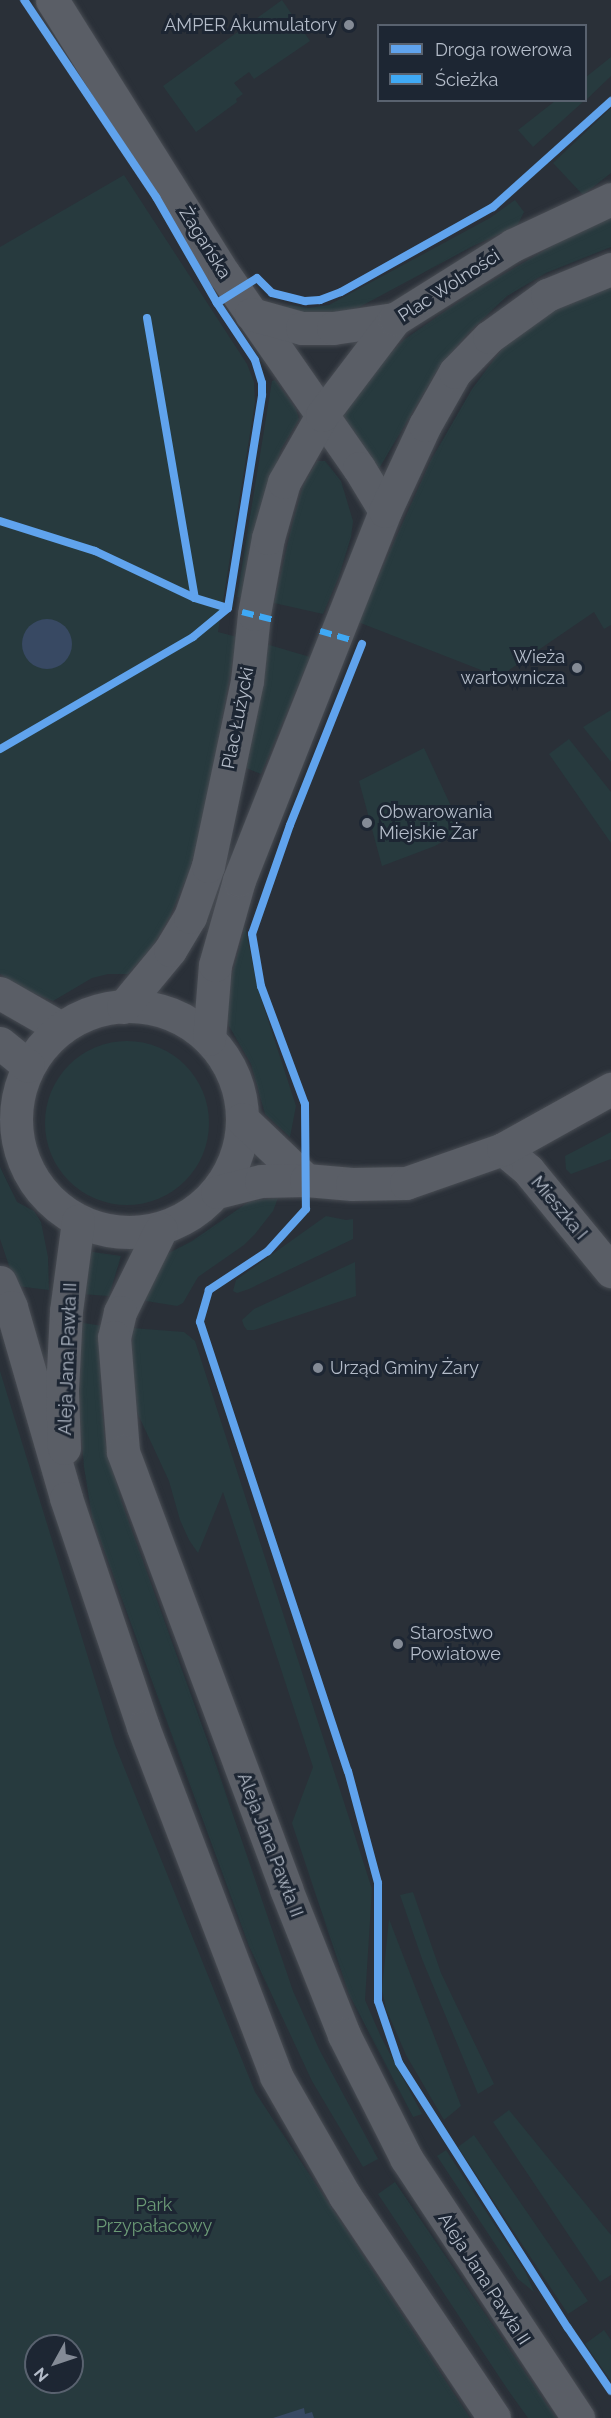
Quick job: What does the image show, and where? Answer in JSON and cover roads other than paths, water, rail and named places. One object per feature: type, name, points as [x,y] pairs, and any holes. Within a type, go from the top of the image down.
[{"type":"street","name":"Żagańska","points":[[52,0],[251,314],[322,415],[385,511]]},
{"type":"street","name":"Plac Wolności","points":[[322,415],[395,319],[513,245],[611,200]]},
{"type":"street","points":[[209,1039],[215,965],[239,880],[385,511],[425,425],[455,372],[489,337],[547,295],[611,268]]},
{"type":"street","points":[[251,314],[302,328],[333,328],[395,319]]},
{"type":"street","name":"Plac Łużycki","points":[[123,1007],[170,950],[190,917],[208,866],[247,681],[254,614],[268,538],[284,482],[322,415]]},
{"type":"street","points":[[0,993],[61,1028]]},
{"type":"street","points":[[136,1005],[172,1013],[203,1032],[226,1059],[240,1092],[243,1127],[235,1162],[216,1192],[191,1215],[161,1229],[133,1233],[105,1230],[78,1221],[49,1200],[28,1171],[17,1136],[17,1100],[28,1066],[45,1042],[61,1028],[100,1009],[123,1007],[136,1005]]},
{"type":"street","points":[[0,1043],[28,1066]]},
{"type":"street","points":[[216,1192],[261,1180],[306,1180],[352,1184],[406,1183],[503,1149],[611,1089]]},
{"type":"street","points":[[242,1119],[306,1180]]},
{"type":"street","name":"Mieszka I","points":[[503,1149],[528,1170],[611,1270]]},
{"type":"street","name":"Aleja Jana Pawła II","points":[[66,1498],[62,1390],[65,1333],[78,1221]]},
{"type":"street","name":"Aleja Jana Pawła II","points":[[161,1229],[120,1312],[114,1337],[123,1452],[286,1889],[344,2035],[406,2158],[578,2418]]},
{"type":"street","name":"Aleja Jana Pawła II","points":[[0,1282],[11,1307],[66,1498],[143,1727],[276,2076],[345,2196],[494,2418]]},
{"type":"water","points":[[52,619],[65,626],[71,634],[71,654],[65,662],[57,668],[42,669],[29,662],[23,654],[22,639],[29,626],[37,620]]},
{"type":"water","points":[[304,2408],[305,2414],[312,2412],[314,2418],[273,2418]]},
{"type":"place","name":"AMPER Akumulatory","points":[[349,25]]},
{"type":"place","name":"Wieża wartownicza","points":[[577,668]]},
{"type":"place","name":"Obwarowania Miejskie Żar","points":[[367,823]]},
{"type":"place","name":"Urząd Gminy Żary","points":[[318,1368]]},
{"type":"place","name":"Starostwo Powiatowe","points":[[398,1644]]},
{"type":"park label","name":"Park Przypałacowy","points":[[154,2216]]}]
